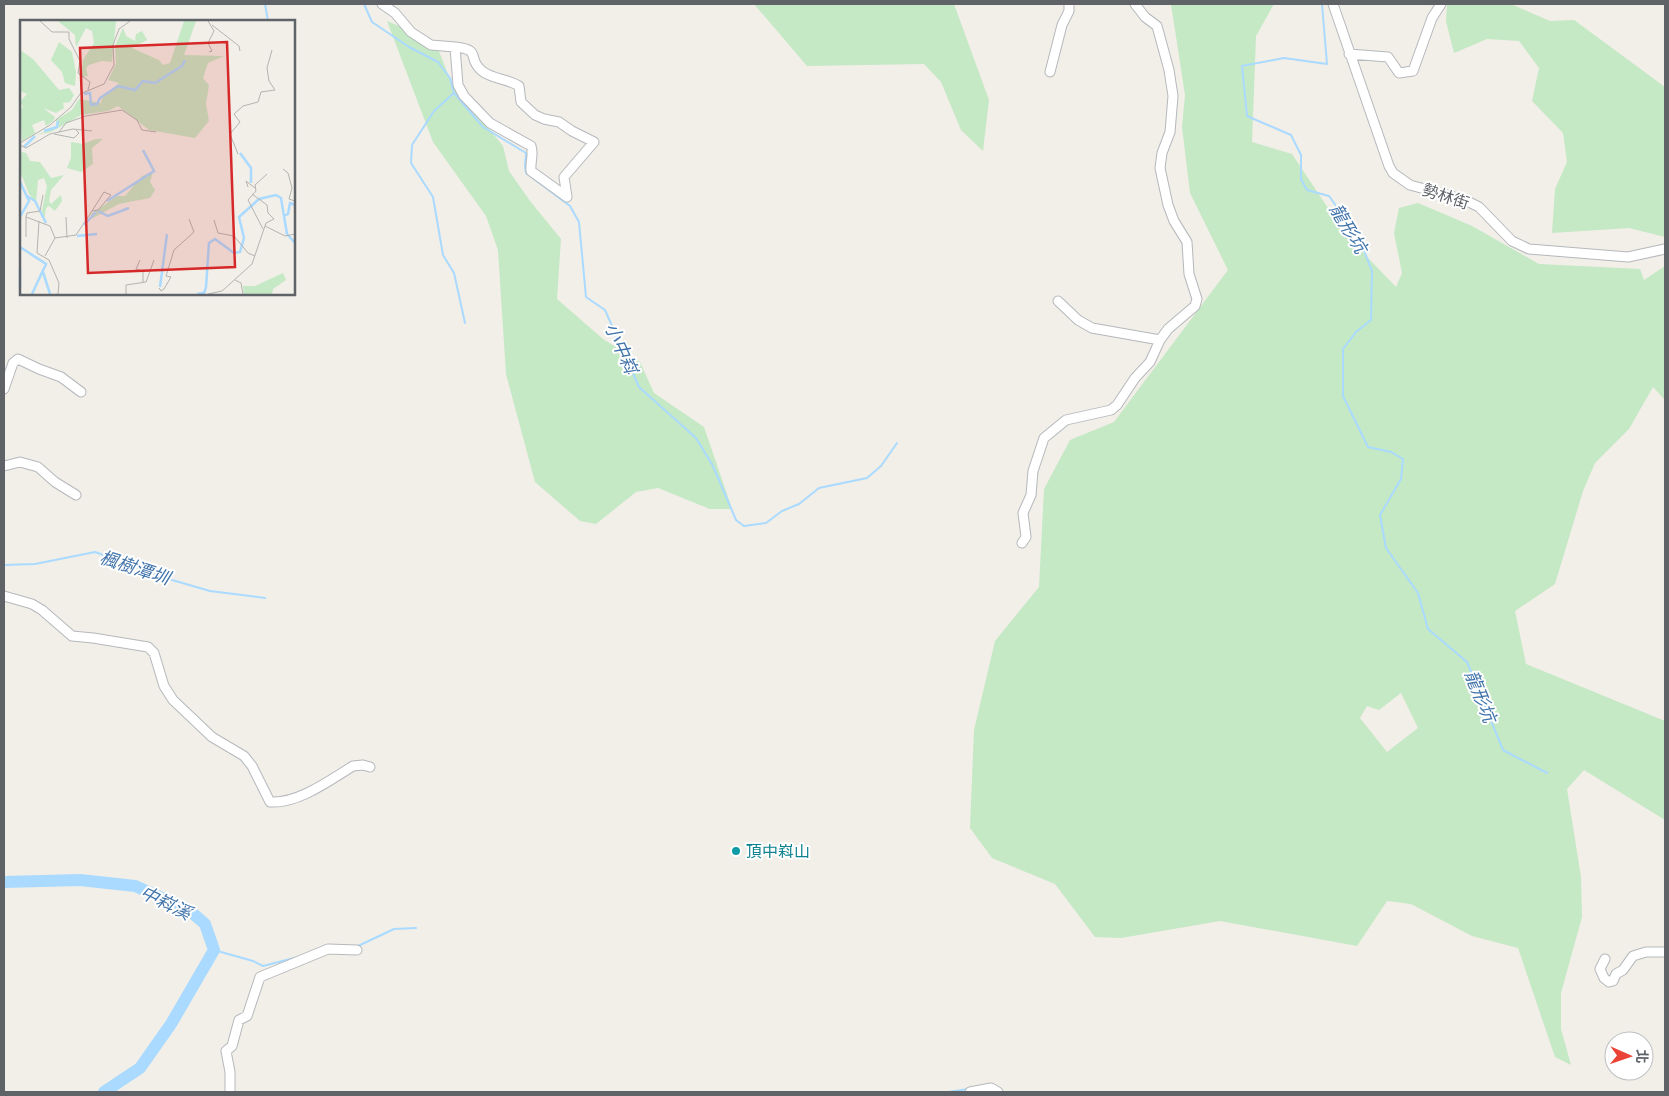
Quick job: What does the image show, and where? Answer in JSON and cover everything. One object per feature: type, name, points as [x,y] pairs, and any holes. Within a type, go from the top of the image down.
[{"type":"street","points":[[382,4],[395,13],[411,32],[431,44],[467,48],[472,52],[478,68],[484,73],[519,86],[521,102],[535,115],[544,120],[558,122],[594,142],[564,177],[567,197],[531,171],[530,164],[533,152],[530,146],[490,124],[464,96],[458,85],[455,47]]},
{"type":"street","points":[[1050,72],[1062,24],[1069,11],[1069,4]]},
{"type":"street","points":[[1022,543],[1026,537],[1023,513],[1031,495],[1033,471],[1044,438],[1066,420],[1111,410],[1117,405],[1135,378],[1150,362],[1160,340],[1168,329],[1195,306],[1196,299],[1189,274],[1187,242],[1174,221],[1168,205],[1160,168],[1162,153],[1170,132],[1172,96],[1169,70],[1157,26],[1145,17],[1135,4]]},
{"type":"street","name":"勢林街","points":[[1333,4],[1389,166],[1398,178],[1410,184],[1465,200],[1480,207],[1512,241],[1529,249],[1628,257],[1665,249]]},
{"type":"street","points":[[1349,54],[1388,56],[1399,73],[1413,71],[1432,18],[1441,4]]},
{"type":"street","points":[[1058,301],[1078,320],[1092,328],[1160,340]]},
{"type":"street","points":[[4,388],[13,363],[18,358],[60,377],[82,392]]},
{"type":"street","points":[[4,466],[20,462],[38,467],[55,482],[76,495]]},
{"type":"street","points":[[4,596],[32,604],[42,610],[72,636],[148,647],[154,653],[164,686],[174,700],[212,737],[244,756],[252,766],[270,802],[294,798],[353,766],[363,765],[370,767]]},
{"type":"street","points":[[230,1092],[230,1072],[226,1051],[232,1046],[239,1020],[247,1016],[260,977],[328,949],[358,950]]},
{"type":"street","points":[[1605,959],[1600,969],[1604,978],[1609,982],[1613,980],[1616,974],[1623,970],[1633,956],[1646,952],[1665,952]]},
{"type":"street","points":[[970,1092],[990,1088],[998,1092]]},
{"type":"green space","points":[[754,4],[954,4],[989,100],[983,151],[961,130],[941,82],[924,64],[807,66]]},
{"type":"green space","points":[[1171,4],[1274,4],[1256,36],[1252,142],[1292,154],[1346,235],[1396,287],[1402,273],[1394,233],[1399,208],[1418,203],[1472,226],[1539,264],[1640,269],[1644,280],[1665,266],[1665,400],[1653,387],[1629,429],[1595,463],[1583,491],[1555,584],[1515,611],[1526,664],[1665,721],[1665,820],[1584,770],[1567,789],[1581,877],[1582,917],[1561,993],[1561,1029],[1571,1065],[1555,1057],[1518,948],[1472,936],[1411,904],[1387,901],[1357,946],[1220,921],[1121,938],[1095,937],[1055,884],[992,858],[970,828],[974,730],[995,641],[1039,587],[1044,489],[1070,440],[1114,422],[1228,270],[1190,193],[1182,127],[1185,95]],"holes":[[[1401,693],[1418,728],[1387,752],[1360,718],[1367,706],[1379,710]]]},
{"type":"green space","points":[[1447,4],[1513,5],[1550,21],[1574,20],[1665,87],[1665,237],[1629,228],[1552,233],[1555,189],[1567,162],[1563,133],[1532,101],[1539,68],[1519,41],[1487,39],[1454,53],[1446,21]]},
{"type":"green space","points":[[387,21],[435,41],[451,82],[503,146],[509,171],[530,201],[561,239],[557,299],[603,339],[640,362],[654,393],[704,427],[732,509],[710,509],[658,488],[636,492],[596,524],[580,521],[535,482],[506,374],[498,250],[486,216],[433,142]]},
{"type":"waterway","points":[[265,4],[268,20]]},
{"type":"waterway","name":"小中嵙","points":[[364,4],[372,22],[409,47],[438,62],[450,78],[454,93],[483,127],[526,153],[526,173],[570,206],[579,222],[586,297],[605,310],[639,387],[696,438],[713,466],[736,520],[744,526],[766,523],[782,511],[799,504],[819,488],[867,478],[881,466],[897,443]]},
{"type":"waterway","name":"龍形坑","points":[[1322,4],[1327,64],[1284,58],[1242,66],[1247,116],[1291,135],[1301,155],[1301,179],[1307,190],[1329,196],[1359,238],[1372,271],[1371,320],[1356,332],[1343,349],[1343,396],[1368,447],[1391,452],[1403,459],[1401,479],[1380,515],[1386,548],[1418,593],[1428,629],[1467,662],[1503,750],[1547,773]]},
{"type":"waterway","points":[[454,93],[434,111],[412,145],[411,163],[433,197],[443,255],[454,273],[465,323]]},
{"type":"waterway","name":"楓樹潭圳","points":[[4,565],[35,564],[95,552],[172,580],[210,591],[265,598]]},
{"type":"waterway","name":"中嵙溪","points":[[4,882],[80,880],[135,886],[189,910],[205,924],[214,950],[171,1024],[140,1068],[104,1092]]},
{"type":"waterway","points":[[358,946],[394,929],[416,928]]},
{"type":"waterway","points":[[214,950],[253,961],[263,966],[298,957]]},
{"type":"waterway","points":[[948,1092],[968,1089]]},
{"type":"place","name":"頂中嵙山","points":[[736,851]]}]
